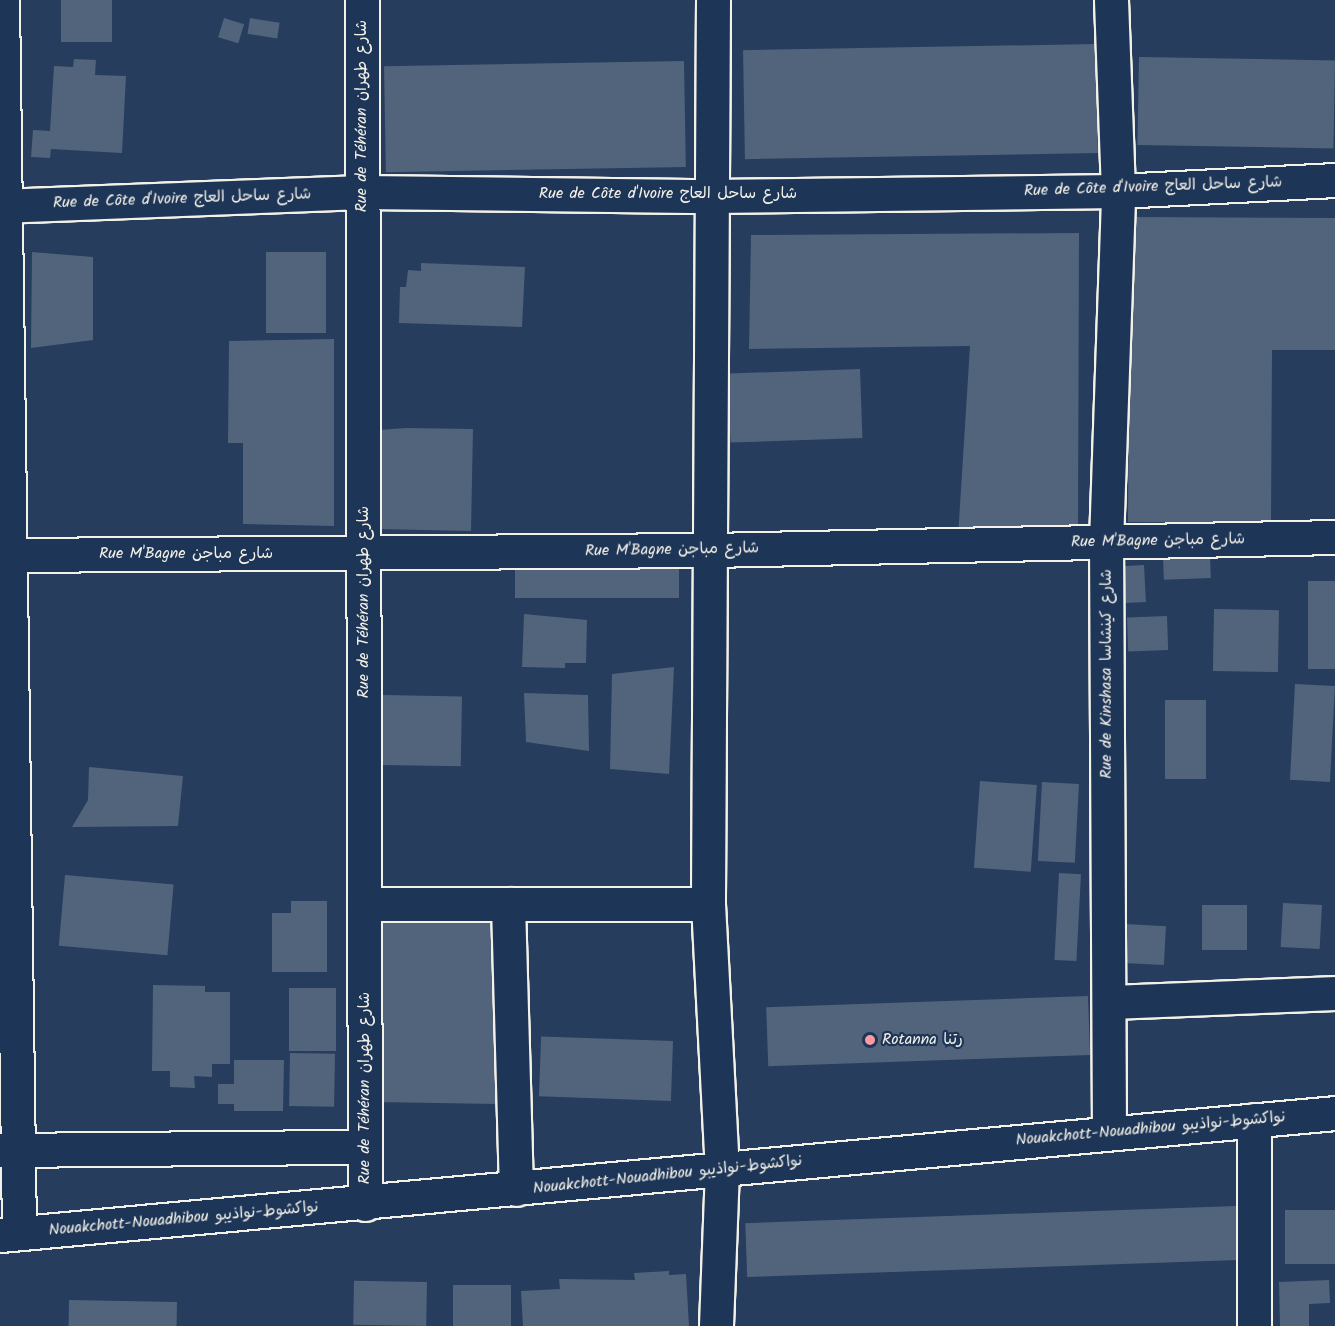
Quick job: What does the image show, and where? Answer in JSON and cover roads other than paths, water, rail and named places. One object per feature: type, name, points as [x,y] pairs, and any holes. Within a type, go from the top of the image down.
[{"type":"main road","points":[[2,0],[2,206],[10,555],[9,1234]]},
{"type":"main road","name":"Rue de Téhéran شارع طهران","points":[[362,0],[365,1204]]},
{"type":"main road","points":[[713,0],[708,904],[722,1169],[716,1326]]},
{"type":"main road","name":"Rue de Kinshasa شارع كينشاسا","points":[[1109,1131],[1107,542],[1118,191],[1111,0]]},
{"type":"main road","name":"Rue de Côte d'Ivoire شارع ساحل العاج","points":[[2,206],[362,192],[711,196],[1118,191],[1335,180]]},
{"type":"main road","name":"Rue M'Bagne شارع مباجن","points":[[10,555],[710,550],[1335,537]]},
{"type":"main road","points":[[364,904],[708,904]]},
{"type":"main road","points":[[508,904],[516,1189]]},
{"type":"main road","points":[[1109,1002],[1335,993]]},
{"type":"main road","name":"Nouakchott-Nouadhibou نواكشوط-نواذيبو","points":[[9,1234],[365,1204],[1109,1131],[1335,1113]]},
{"type":"main road","points":[[1254,1120],[1254,1326]]},
{"type":"main road","points":[[9,1149],[365,1147]]},
{"type":"place","name":"Rotanna رتنا","points":[[870,1040]]}]
